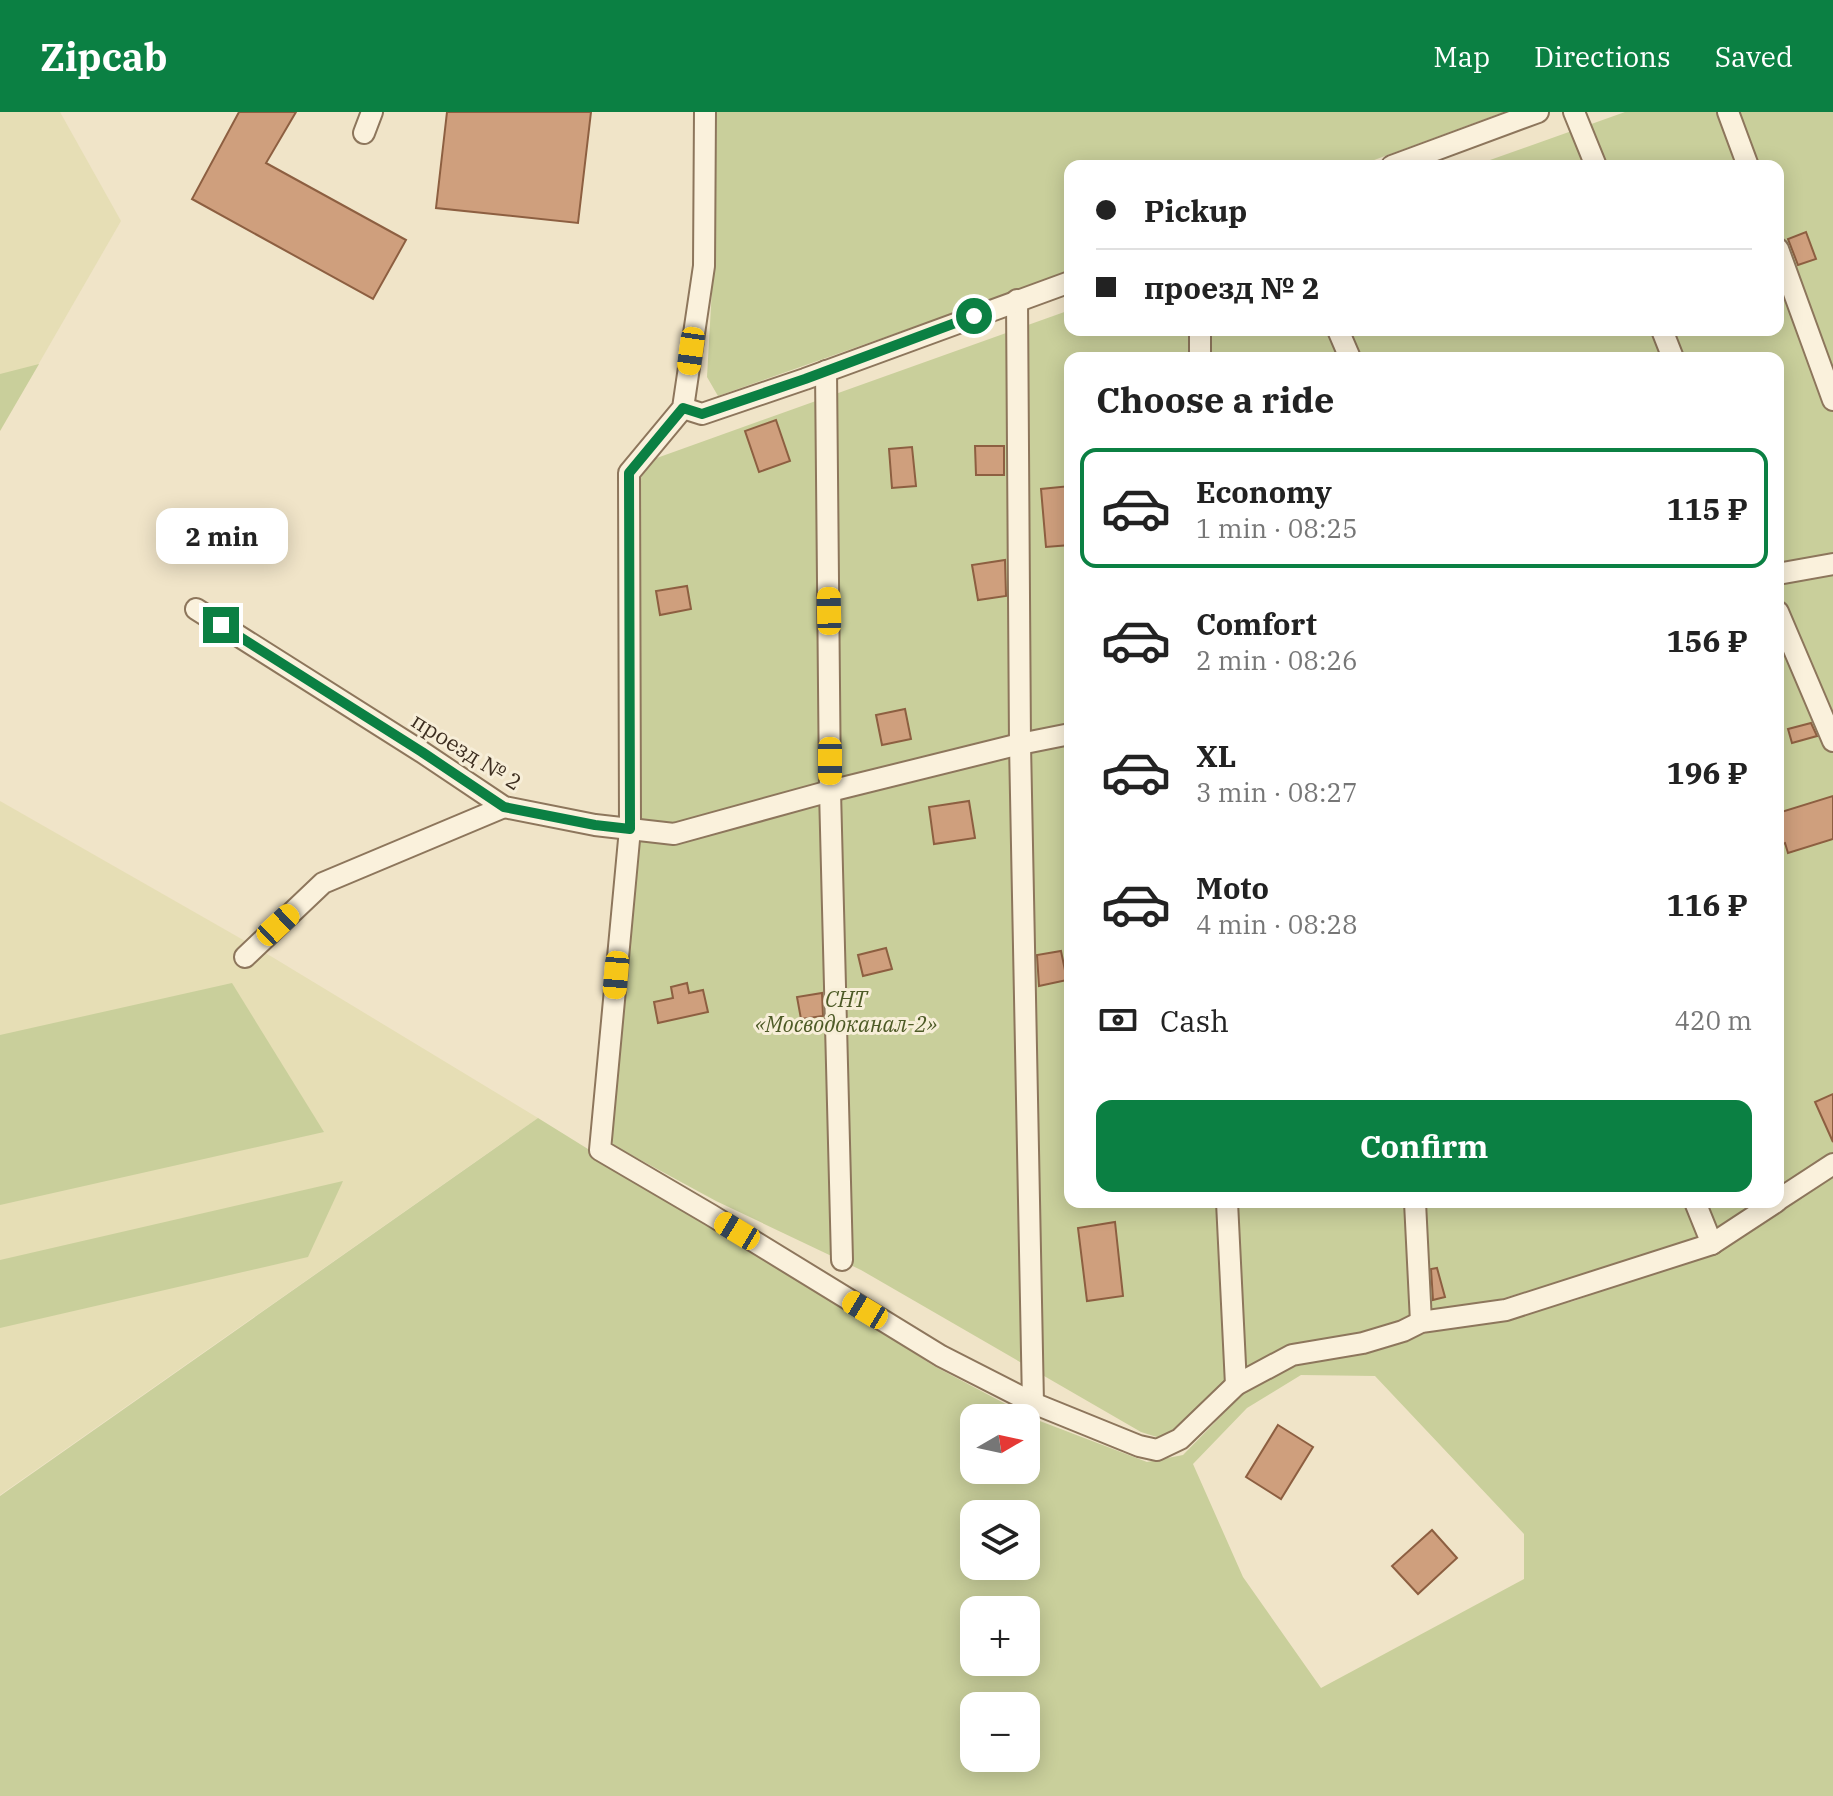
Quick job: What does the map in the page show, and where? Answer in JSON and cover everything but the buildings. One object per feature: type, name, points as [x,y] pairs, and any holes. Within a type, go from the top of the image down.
[{"type":"street","points":[[364,133],[372,112]]},
{"type":"street","points":[[705,112],[704,266],[683,408],[629,473],[630,829],[600,1150],[941,1356],[1033,1403],[1139,1446],[1157,1450],[1180,1439],[1236,1385],[1292,1355],[1363,1343],[1421,1322],[1506,1310],[1712,1244],[1766,1208]]},
{"type":"street","points":[[1408,160],[1538,112]]},
{"type":"street","points":[[1574,112],[1594,160]]},
{"type":"street","points":[[1728,112],[1746,160]]},
{"type":"street","points":[[1784,265],[1833,400]]},
{"type":"street","points":[[683,408],[702,414],[1064,284]]},
{"type":"street","points":[[1017,300],[1020,744],[1033,1403]]},
{"type":"street","points":[[826,371],[830,791],[842,1260]]},
{"type":"street","points":[[1784,573],[1833,564]]},
{"type":"street","name":"проезд № 2","points":[[196,609],[504,807],[595,825],[674,834],[830,791],[1064,735]]},
{"type":"street","points":[[1784,626],[1833,741]]},
{"type":"street","points":[[245,957],[323,883],[504,807]]},
{"type":"street","points":[[1784,1196],[1833,1164]]},
{"type":"street","points":[[1227,1208],[1236,1385]]},
{"type":"street","points":[[1415,1208],[1421,1322]]},
{"type":"street","points":[[1697,1208],[1712,1244]]},
{"type":"shaded area","points":[[0,112],[60,112],[121,221],[0,431]]},
{"type":"shaded area","points":[[0,801],[259,949],[538,1118],[0,1495]]},
{"type":"green space","points":[[717,112],[1504,112],[1374,160],[1064,160],[1064,274],[718,396],[707,377]]},
{"type":"green space","name":"СНТ «Мосводоканал-2»","points":[[1625,112],[1833,112],[1833,1156],[1784,1189],[1784,352],[1064,352],[1064,1208],[1755,1208],[1710,1239],[1500,1299],[1409,1320],[1392,1329],[1287,1350],[1220,1386],[1175,1434],[1160,1438],[1141,1432],[861,1270],[716,1201],[613,1145],[611,1125],[638,482],[654,459],[1064,312],[1064,336],[1784,336],[1784,160],[1490,160]]},
{"type":"green space","points":[[39,364],[0,431],[0,374]]},
{"type":"green space","points":[[232,983],[324,1132],[0,1205],[0,1035]]},
{"type":"green space","points":[[538,1118],[934,1366],[1006,1404],[960,1404],[960,1484],[1040,1484],[1040,1421],[1147,1462],[1183,1455],[1240,1397],[1264,1378],[1295,1361],[1407,1340],[1432,1331],[1574,1301],[1715,1249],[1833,1177],[1833,1796],[0,1796],[0,1496]],"holes":[[[1301,1375],[1375,1376],[1524,1534],[1524,1579],[1321,1688],[1243,1577],[1193,1464],[1247,1408]]]},
{"type":"green space","points":[[343,1181],[308,1257],[0,1328],[0,1260]]},
{"type":"route","points":[[221,625],[504,807],[630,829],[629,473],[683,408],[702,414],[974,316]]}]
